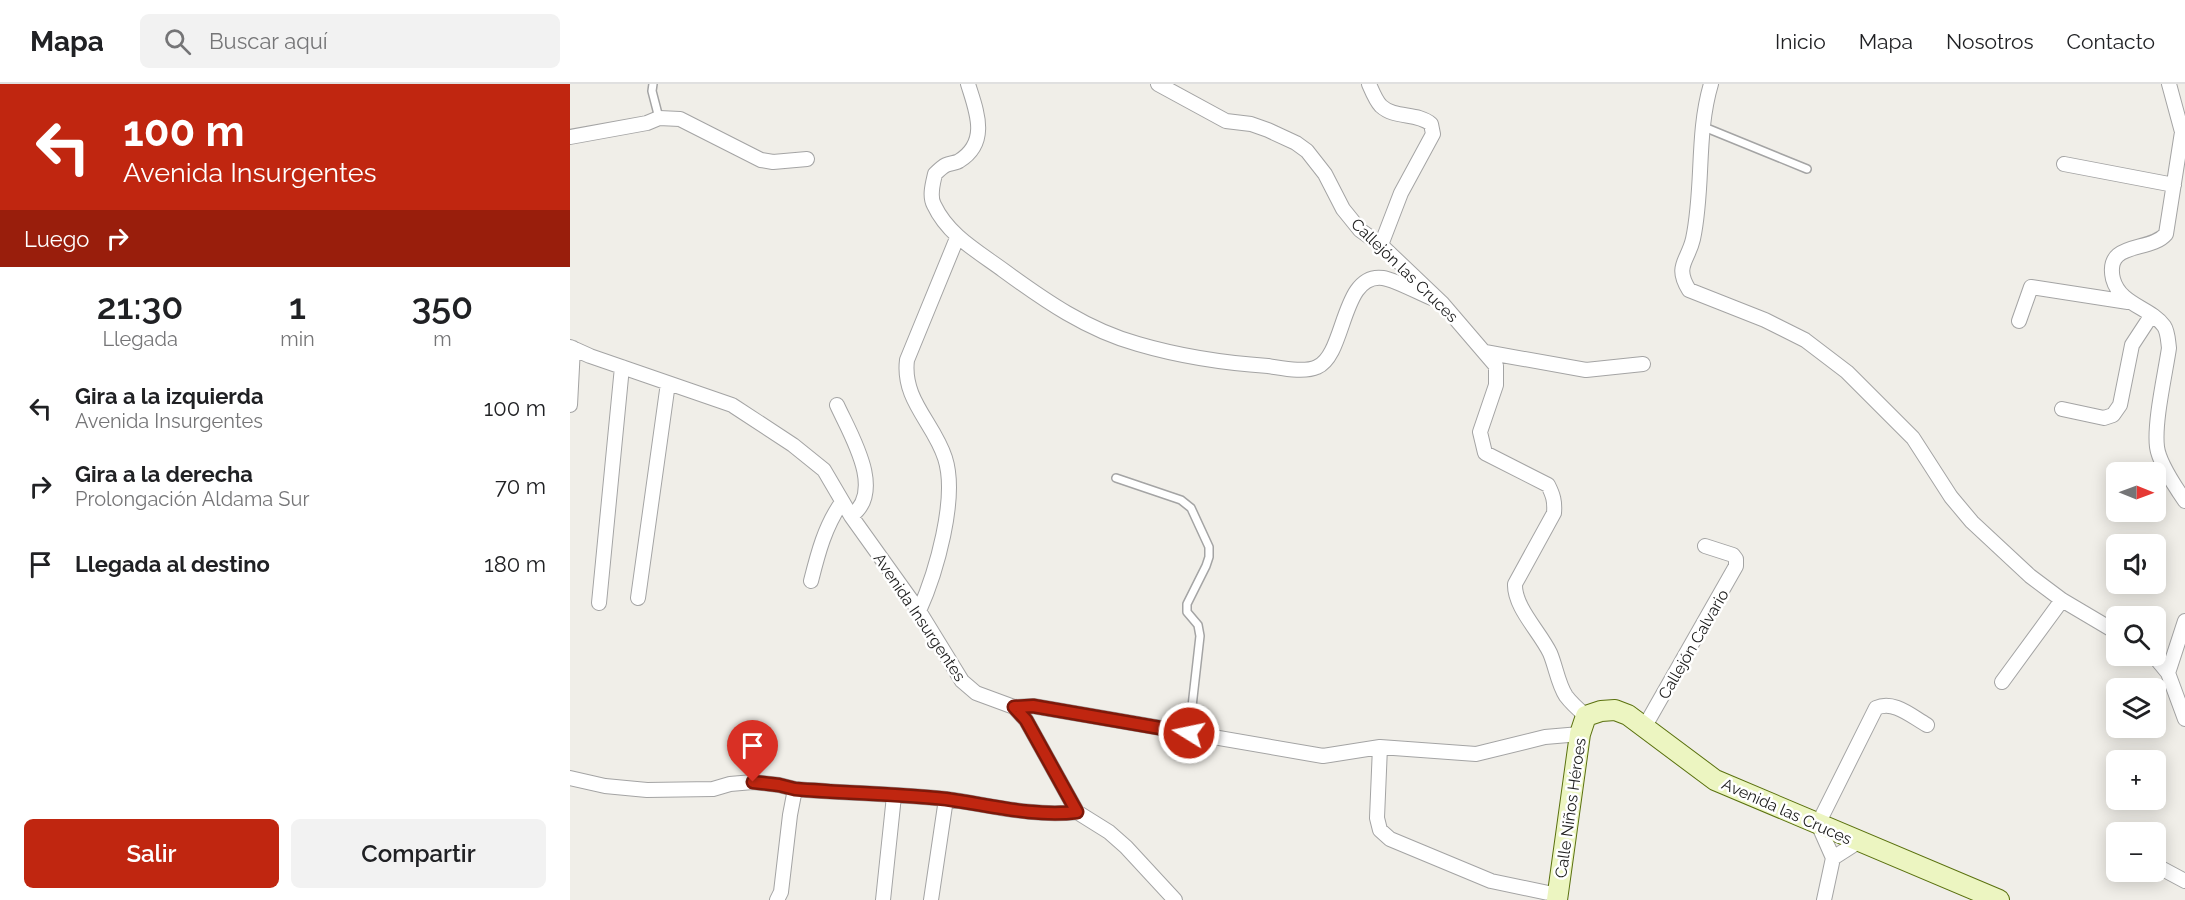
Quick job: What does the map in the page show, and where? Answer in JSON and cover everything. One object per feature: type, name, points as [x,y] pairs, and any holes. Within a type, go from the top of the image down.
[{"type":"street","points":[[968,84],[979,119],[978,134],[970,151],[959,162],[946,165],[935,174],[933,204],[957,237],[1056,308],[1097,328],[1137,344],[1229,363],[1302,369],[1318,367],[1329,356],[1357,290],[1368,279],[1383,278],[1442,303]]},
{"type":"street","name":"Callejón las Cruces","points":[[1158,84],[1226,121],[1251,124],[1269,130],[1301,147],[1325,174],[1343,209],[1360,230],[1381,245],[1442,303],[1496,366],[1498,374],[1496,385],[1480,432],[1485,453],[1548,485],[1555,502],[1554,513],[1515,584],[1515,593],[1518,602],[1549,652],[1565,694],[1583,725]]},
{"type":"street","points":[[1369,84],[1380,105],[1392,113],[1426,119],[1431,124],[1433,134],[1401,193],[1381,245]]},
{"type":"street","points":[[1712,84],[1704,127],[1697,220],[1692,243],[1681,267],[1683,280],[1689,290],[1765,320],[1804,340],[1847,372],[1913,438],[1951,498],[1972,522],[2030,576],[2061,600],[2106,626]]},
{"type":"street","points":[[2128,302],[2114,282],[2114,262],[2120,252],[2161,239],[2166,234],[2178,206],[2174,186],[2182,132],[2169,84]]},
{"type":"street","points":[[570,137],[647,123],[659,118],[680,119],[761,160],[773,162],[807,159]]},
{"type":"street","points":[[2064,164],[2174,186]]},
{"type":"street","points":[[919,611],[933,580],[939,557],[948,503],[948,481],[945,458],[910,393],[905,374],[907,360],[957,237]]},
{"type":"street","points":[[2019,321],[2031,286],[2128,302],[2164,325],[2169,348],[2157,432],[2157,448],[2159,457],[2185,501]]},
{"type":"street","points":[[2062,409],[2104,418],[2113,415],[2120,405],[2132,345],[2151,316]]},
{"type":"street","points":[[570,405],[571,347],[668,383],[638,598]]},
{"type":"street","points":[[1485,352],[1586,370],[1643,364]]},
{"type":"street","points":[[599,603],[622,367]]},
{"type":"street","name":"Avenida Insurgentes","points":[[668,383],[732,405],[793,445],[824,470],[850,516],[919,611],[962,681],[976,693],[1014,707]]},
{"type":"street","points":[[837,405],[867,478],[862,501],[857,511],[850,516]]},
{"type":"street","points":[[811,581],[821,543],[832,516],[842,502]]},
{"type":"street","name":"Callejón Calvario","points":[[1646,726],[1733,574],[1736,559],[1733,555],[1704,546]]},
{"type":"street","points":[[2002,682],[2061,600]]},
{"type":"street","points":[[2168,673],[2185,621]]},
{"type":"street","points":[[2162,666],[2168,673],[2185,719]]},
{"type":"street","points":[[1824,900],[1833,858],[1818,824],[1876,708],[1883,705],[1894,706],[1927,725]]},
{"type":"street","points":[[1014,707],[1033,706],[1323,756],[1380,747],[1476,754],[1583,725]]},
{"type":"street","points":[[1014,707],[1026,720],[1077,812],[1109,832],[1126,847],[1175,900]]},
{"type":"street","name":"Avenida las Cruces","points":[[1583,725],[1601,711],[1615,710],[1628,715],[1646,726],[1715,780],[1999,900]]},
{"type":"street","name":"Calle Niños Héroes","points":[[1557,897],[1583,725]]},
{"type":"street","points":[[1380,747],[1377,818],[1380,830],[1390,838],[1491,880],[1557,897]]},
{"type":"street","points":[[570,778],[605,786],[647,790],[713,789],[730,784],[753,782],[795,789],[946,799],[1021,812],[1053,814],[1077,812]]},
{"type":"street","points":[[777,900],[781,892],[795,789]]},
{"type":"street","points":[[883,900],[894,796]]},
{"type":"street","points":[[931,900],[946,799]]},
{"type":"street","points":[[1833,858],[1858,842]]},
{"type":"street","points":[[2166,871],[2185,881]]},
{"type":"lane","points":[[653,84],[652,91],[659,118]]},
{"type":"lane","points":[[1704,127],[1807,170]]},
{"type":"lane","points":[[1116,478],[1181,500],[1191,508],[1209,547],[1206,566],[1187,604],[1187,612],[1198,625],[1200,636],[1189,733]]},
{"type":"route","points":[[753,782],[795,789],[946,799],[1021,812],[1053,814],[1077,812],[1026,720],[1014,707],[1033,706],[1189,733]]}]
